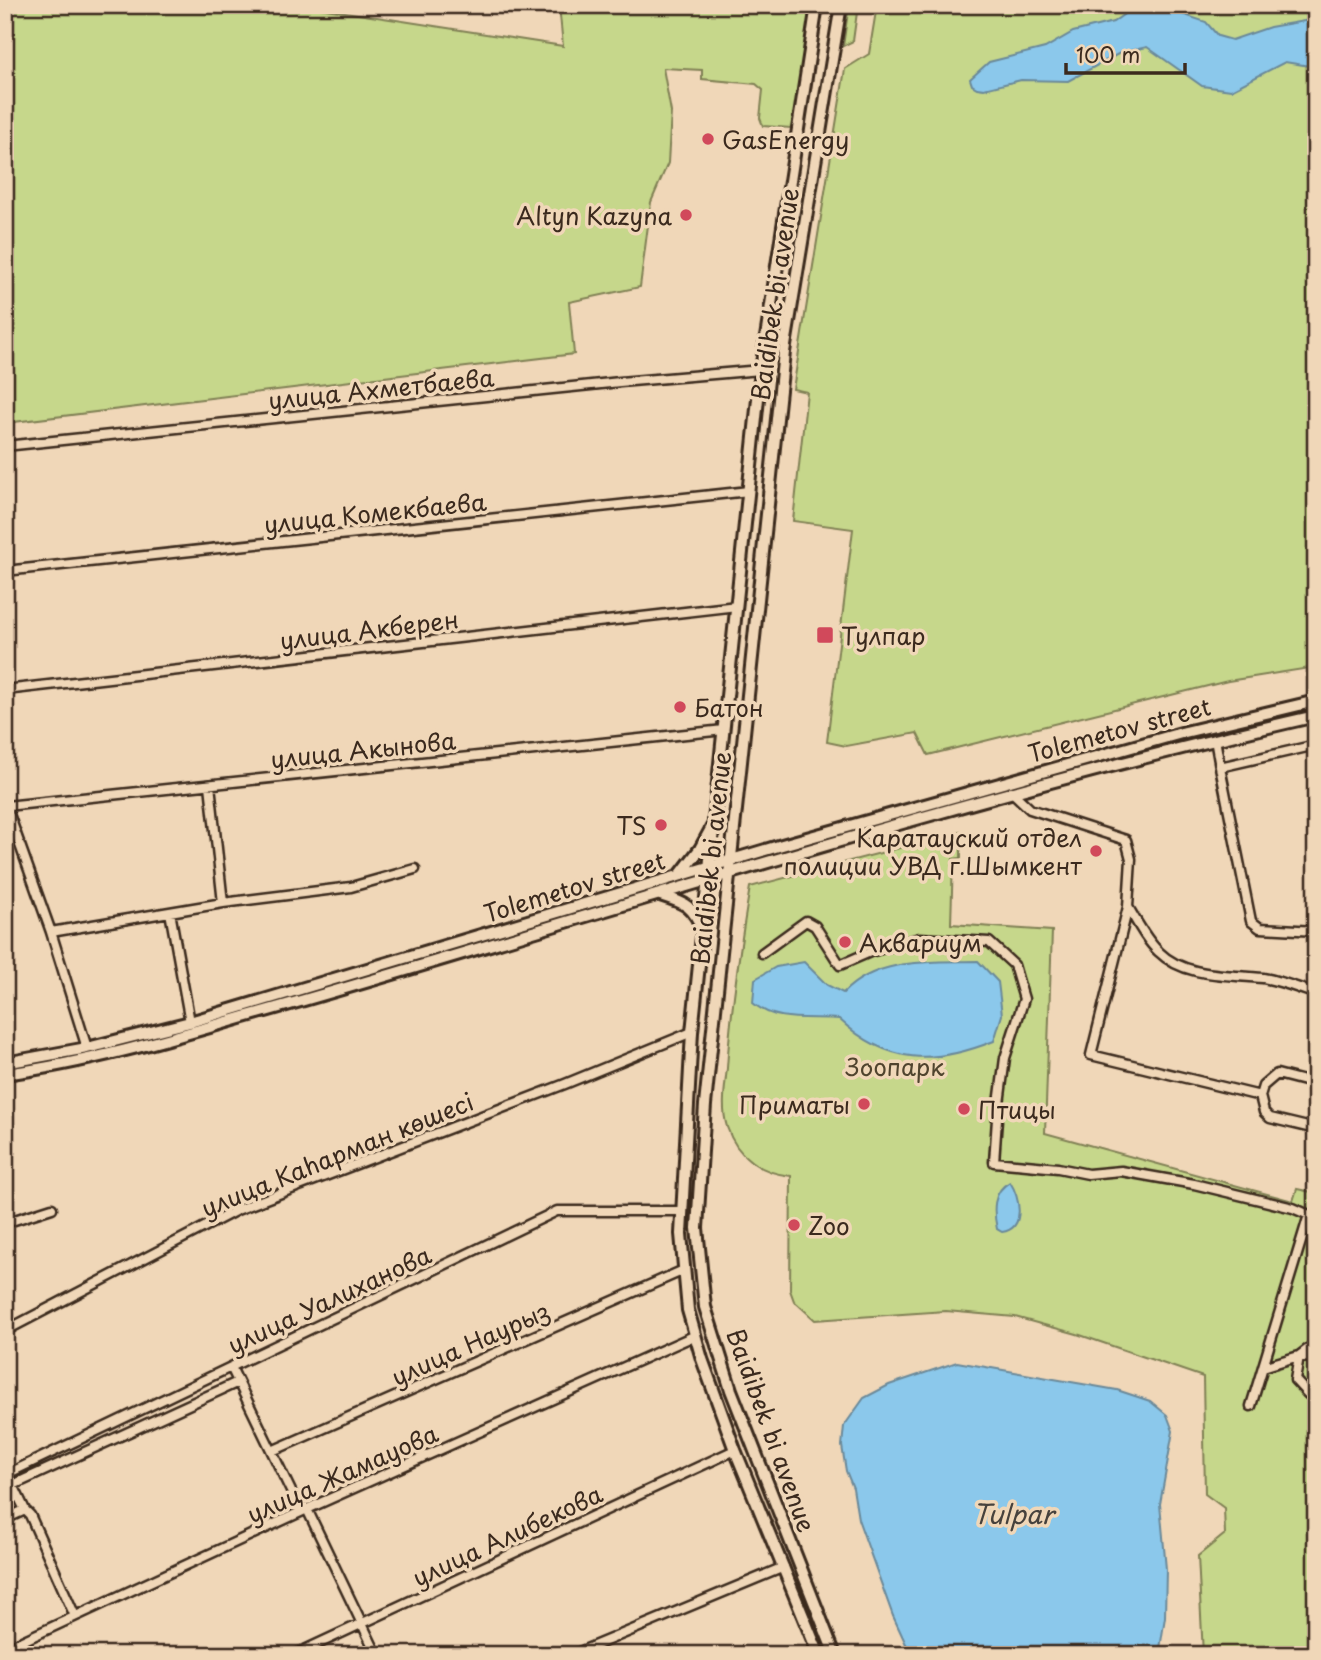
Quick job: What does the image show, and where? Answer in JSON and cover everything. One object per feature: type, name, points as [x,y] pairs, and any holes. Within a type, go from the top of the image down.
[{"type":"main road","name":"Baidibek bi avenue","points":[[817,5],[761,370],[692,1032],[682,1212],[688,1310],[702,1359],[735,1450],[819,1655]]},
{"type":"main road","name":"Baidibek bi avenue","points":[[835,1655],[731,1390],[703,1296],[697,1228],[705,1105],[784,352],[841,5]]},
{"type":"main road","points":[[731,660],[752,660]]},
{"type":"main road","name":"Tolemetov street","points":[[5,1063],[87,1048],[190,1022],[710,866],[1185,732],[1316,701]]},
{"type":"main road","name":"Tolemetov street","points":[[5,1074],[91,1058],[198,1030],[660,895],[860,833],[1011,791],[1316,716]]},
{"type":"main road","points":[[679,876],[700,849],[715,821]]},
{"type":"main road","points":[[660,895],[688,905],[703,932]]},
{"type":"street","name":"улица Ахметбаева","points":[[5,446],[620,382],[761,370]]},
{"type":"street","name":"улица Комекбаева","points":[[5,571],[749,491]]},
{"type":"street","name":"улица Акберен","points":[[5,690],[737,606]]},
{"type":"street","name":"улица Акынова","points":[[6,805],[723,730]]},
{"type":"street","points":[[1214,739],[1251,921],[1260,928],[1316,931]]},
{"type":"street","points":[[1220,767],[1316,744]]},
{"type":"street","points":[[210,785],[223,903]]},
{"type":"street","points":[[1011,791],[1030,809],[1126,840],[1131,859],[1128,907],[1091,1055],[1260,1096]]},
{"type":"street","points":[[6,805],[51,932],[87,1048]]},
{"type":"street","points":[[51,932],[223,903],[351,887],[415,869]]},
{"type":"street","points":[[1128,907],[1159,953],[1175,964],[1196,971],[1238,978],[1264,978],[1316,994]]},
{"type":"street","points":[[170,912],[190,1022]]},
{"type":"street","points":[[762,953],[806,921],[816,926],[840,965],[870,952],[920,938],[989,942],[1014,965],[1024,999],[1005,1058],[994,1162],[1046,1166],[1088,1174],[1121,1171],[1194,1184],[1293,1208],[1309,1215],[1251,1406]]},
{"type":"street","name":"улица Каһарман көшесі","points":[[5,1331],[237,1210],[565,1084],[692,1032]]},
{"type":"street","points":[[1316,1084],[1277,1074],[1264,1086],[1260,1096],[1264,1112],[1270,1118],[1316,1129]]},
{"type":"street","points":[[5,1223],[52,1208]]},
{"type":"street","name":"улица Уалиханова","points":[[5,1475],[557,1211],[682,1212]]},
{"type":"street","name":"улица Наурыз","points":[[272,1451],[684,1270]]},
{"type":"street","name":"улица Жамауова","points":[[5,1649],[304,1510],[696,1335]]},
{"type":"street","points":[[1263,1367],[1298,1356],[1316,1343]]},
{"type":"street","points":[[1298,1356],[1316,1359]]},
{"type":"street","points":[[1298,1356],[1295,1380],[1308,1394],[1316,1396]]},
{"type":"street","points":[[231,1367],[377,1655]]},
{"type":"street","points":[[75,1616],[30,1515],[13,1485],[238,1381]]},
{"type":"street","name":"улица Алибекова","points":[[294,1655],[735,1450]]},
{"type":"street","points":[[5,1519],[25,1510]]},
{"type":"street","points":[[572,1655],[784,1567]]},
{"type":"green space","points":[[5,5],[300,5],[563,46],[559,5],[812,5],[800,75],[798,110],[791,128],[763,126],[760,118],[763,90],[756,84],[702,79],[702,70],[663,68],[671,112],[668,163],[651,202],[640,287],[569,302],[574,354],[5,423]]},
{"type":"green space","points":[[849,5],[858,5],[853,41],[843,46]]},
{"type":"green space","points":[[877,5],[1316,5],[1316,667],[1228,681],[928,755],[917,733],[846,746],[827,742],[853,529],[793,521],[807,392],[793,389],[845,69],[869,54]]},
{"type":"green space","name":"Зоопарк","points":[[961,832],[961,858],[953,859],[951,924],[1052,931],[1045,1133],[1293,1201],[1297,1189],[1316,1193],[1316,1647],[1290,1655],[1203,1655],[1198,1556],[1225,1534],[1224,1508],[1205,1494],[1203,1377],[1077,1334],[1015,1317],[946,1311],[815,1320],[794,1301],[790,1290],[791,1176],[760,1167],[744,1155],[731,1138],[724,1112],[733,1000],[750,887]]},
{"type":"water","points":[[1137,5],[1155,5],[1206,22],[1218,36],[1232,40],[1270,27],[1316,19],[1316,67],[1285,62],[1231,90],[1202,86],[1147,47],[1120,53],[1068,81],[1021,80],[984,89],[972,85],[970,79],[989,62],[1045,48],[1073,32],[1113,22]]},
{"type":"water","points":[[978,961],[998,982],[1002,1015],[994,1041],[951,1054],[932,1057],[894,1053],[857,1034],[839,1019],[794,1018],[772,1014],[753,1003],[755,979],[776,967],[804,962],[827,985],[843,993],[857,981],[889,967],[924,962]]},
{"type":"water","points":[[1010,1182],[1018,1204],[1018,1219],[1010,1230],[1002,1232],[997,1229],[995,1202],[1000,1191]]},
{"type":"water","name":"Tulpar","points":[[957,1362],[1117,1390],[1150,1401],[1167,1415],[1173,1431],[1160,1504],[1166,1569],[1165,1617],[1159,1655],[911,1655],[893,1616],[858,1519],[842,1446],[844,1426],[864,1398],[889,1385]]},
{"type":"place","name":"GasEnergy","points":[[708,139]]},
{"type":"place","name":"Altyn Kazyna","points":[[686,215]]},
{"type":"place","name":"Тулпар","points":[[825,635]]},
{"type":"place","name":"Батон","points":[[680,707]]},
{"type":"place","name":"TS","points":[[661,825]]},
{"type":"place","name":"Каратауский отдел полиции УВД г.Шымкент","points":[[1096,851]]},
{"type":"place","name":"Аквариум","points":[[845,942]]},
{"type":"place","name":"Приматы","points":[[864,1104]]},
{"type":"place","name":"Птицы","points":[[964,1109]]},
{"type":"place","name":"Zoo","points":[[794,1225]]}]
